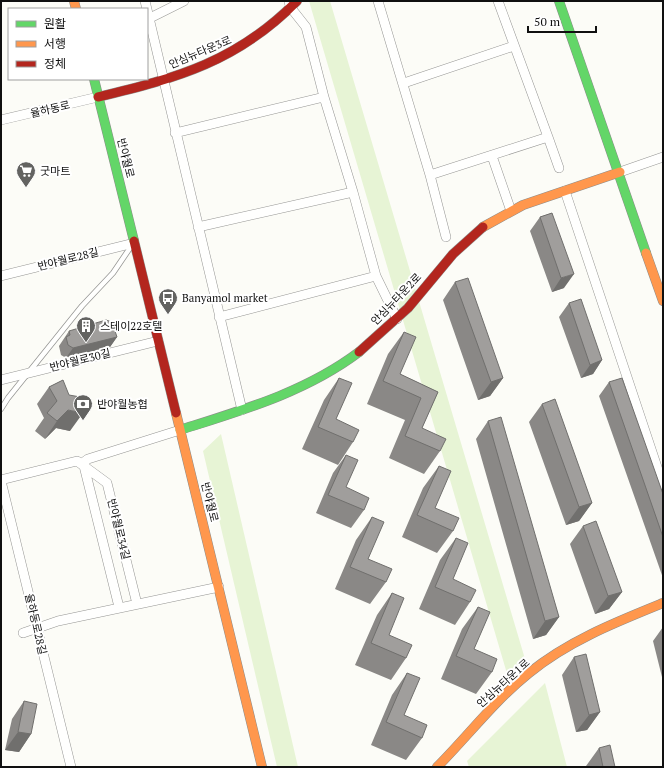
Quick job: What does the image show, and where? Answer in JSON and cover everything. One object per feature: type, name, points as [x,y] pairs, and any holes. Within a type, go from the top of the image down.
[{"type":"street","points":[[150,18],[184,1]]},
{"type":"street","points":[[378,1],[404,84],[446,237]]},
{"type":"street","points":[[498,1],[559,168]]},
{"type":"street","points":[[559,1],[620,172],[663,301]]},
{"type":"street","points":[[292,3],[306,27],[324,97],[353,192],[376,276],[397,319]]},
{"type":"street","name":"안심뉴타운3로","points":[[98,97],[163,80],[224,57],[255,39],[292,3]]},
{"type":"street","points":[[148,11],[175,133],[242,410]]},
{"type":"street","points":[[404,84],[514,46]]},
{"type":"street","name":"반야월로","points":[[94,80],[262,767]]},
{"type":"street","name":"율하동로","points":[[1,120],[98,97]]},
{"type":"street","points":[[175,133],[324,97]]},
{"type":"street","points":[[430,175],[548,137]]},
{"type":"street","points":[[492,156],[511,211]]},
{"type":"street","points":[[620,172],[663,157]]},
{"type":"street","name":"안심뉴타운2로","points":[[180,430],[278,398],[320,378],[352,356],[397,319],[462,245],[492,221],[511,211],[620,172]]},
{"type":"street","points":[[565,191],[663,485]]},
{"type":"street","points":[[198,227],[353,192]]},
{"type":"street","name":"반야월로28길","points":[[1,276],[134,243]]},
{"type":"street","points":[[220,317],[376,276]]},
{"type":"street","name":"반야월로30길","points":[[1,380],[158,341]]},
{"type":"street","points":[[1,481],[80,464],[88,459],[180,430]]},
{"type":"street","name":"반야월로34길","points":[[80,464],[107,483],[137,604]]},
{"type":"street","name":"반야월로34길","points":[[80,464],[119,607]]},
{"type":"street","name":"율하동로28길","points":[[1,481],[71,767]]},
{"type":"street","points":[[23,633],[58,621],[219,587]]},
{"type":"street","name":"안심뉴타운1로","points":[[443,765],[480,720],[529,673],[556,654],[583,640],[634,615],[663,604]]},
{"type":"lane","points":[[1,409],[8,398],[82,306],[113,273],[134,243]]},
{"type":"green space","points":[[309,1],[330,1],[525,659],[508,677]]},
{"type":"green space","points":[[221,434],[298,767],[277,767],[203,451]]},
{"type":"green space","points":[[545,683],[567,767],[469,767],[467,761]]},
{"type":"building","points":[[552,213],[574,274],[561,278],[540,217]]},
{"type":"building","points":[[468,278],[503,378],[491,382],[455,282]]},
{"type":"building","points":[[581,299],[602,360],[590,365],[569,303]]},
{"type":"building","points":[[106,320],[112,322],[117,337],[73,348],[68,345],[66,337],[70,335],[69,331]]},
{"type":"building","points":[[404,332],[416,337],[400,374],[438,392],[422,428],[446,439],[440,451],[405,436],[421,398],[383,381]]},
{"type":"building","points":[[339,378],[352,383],[336,419],[359,430],[353,442],[318,427]]},
{"type":"building","points":[[622,378],[663,494],[663,537],[609,382]]},
{"type":"building","points":[[63,380],[69,395],[86,398],[83,413],[68,410],[57,421],[47,413],[57,401],[49,387]]},
{"type":"building","points":[[555,399],[592,503],[579,507],[542,404]]},
{"type":"building","points":[[501,417],[559,617],[545,621],[488,421]]},
{"type":"building","points":[[346,455],[358,460],[346,487],[369,498],[364,510],[328,495]]},
{"type":"building","points":[[439,466],[451,471],[435,508],[459,518],[453,531],[417,515]]},
{"type":"building","points":[[372,517],[384,522],[368,559],[392,569],[386,582],[350,567]]},
{"type":"building","points":[[596,521],[622,592],[608,596],[583,526]]},
{"type":"building","points":[[456,538],[468,543],[453,579],[476,590],[470,602],[435,587]]},
{"type":"building","points":[[392,593],[404,598],[389,635],[412,645],[406,658],[371,643]]},
{"type":"building","points":[[478,607],[490,612],[474,649],[497,659],[492,672],[456,656]]},
{"type":"building","points":[[586,654],[600,712],[589,715],[574,657]]},
{"type":"building","points":[[407,673],[420,678],[404,715],[427,725],[422,738],[386,722]]},
{"type":"building","points":[[24,701],[37,704],[31,734],[18,732]]},
{"type":"building","points":[[610,745],[615,767],[603,767],[599,748]]},
{"type":"traffic: fast","points":[[559,1],[646,253]]},
{"type":"traffic: fast","points":[[94,80],[134,241]]},
{"type":"traffic: fast","points":[[180,430],[250,407],[296,389],[339,366],[359,352]]},
{"type":"traffic: slow","points":[[74,1],[76,8]]},
{"type":"traffic: slow","points":[[483,227],[523,205],[620,172]]},
{"type":"traffic: slow","points":[[646,253],[663,301]]},
{"type":"traffic: slow","points":[[176,413],[262,767]]},
{"type":"traffic: slow","points":[[437,767],[504,695],[544,662],[560,651],[593,633],[663,603]]},
{"type":"traffic: jam","points":[[98,97],[181,74],[229,53],[252,39],[275,22],[297,1]]},
{"type":"traffic: jam","points":[[359,352],[408,308],[453,254],[483,227]]},
{"type":"traffic: jam","points":[[134,241],[176,413]]},
{"type":"place","name":"굿마트","points":[[26,188]]},
{"type":"place","name":"Banyamol market","points":[[168,315]]},
{"type":"place","name":"스테이22호텔","points":[[86,343]]},
{"type":"place","name":"반야월농협","points":[[83,421]]}]
